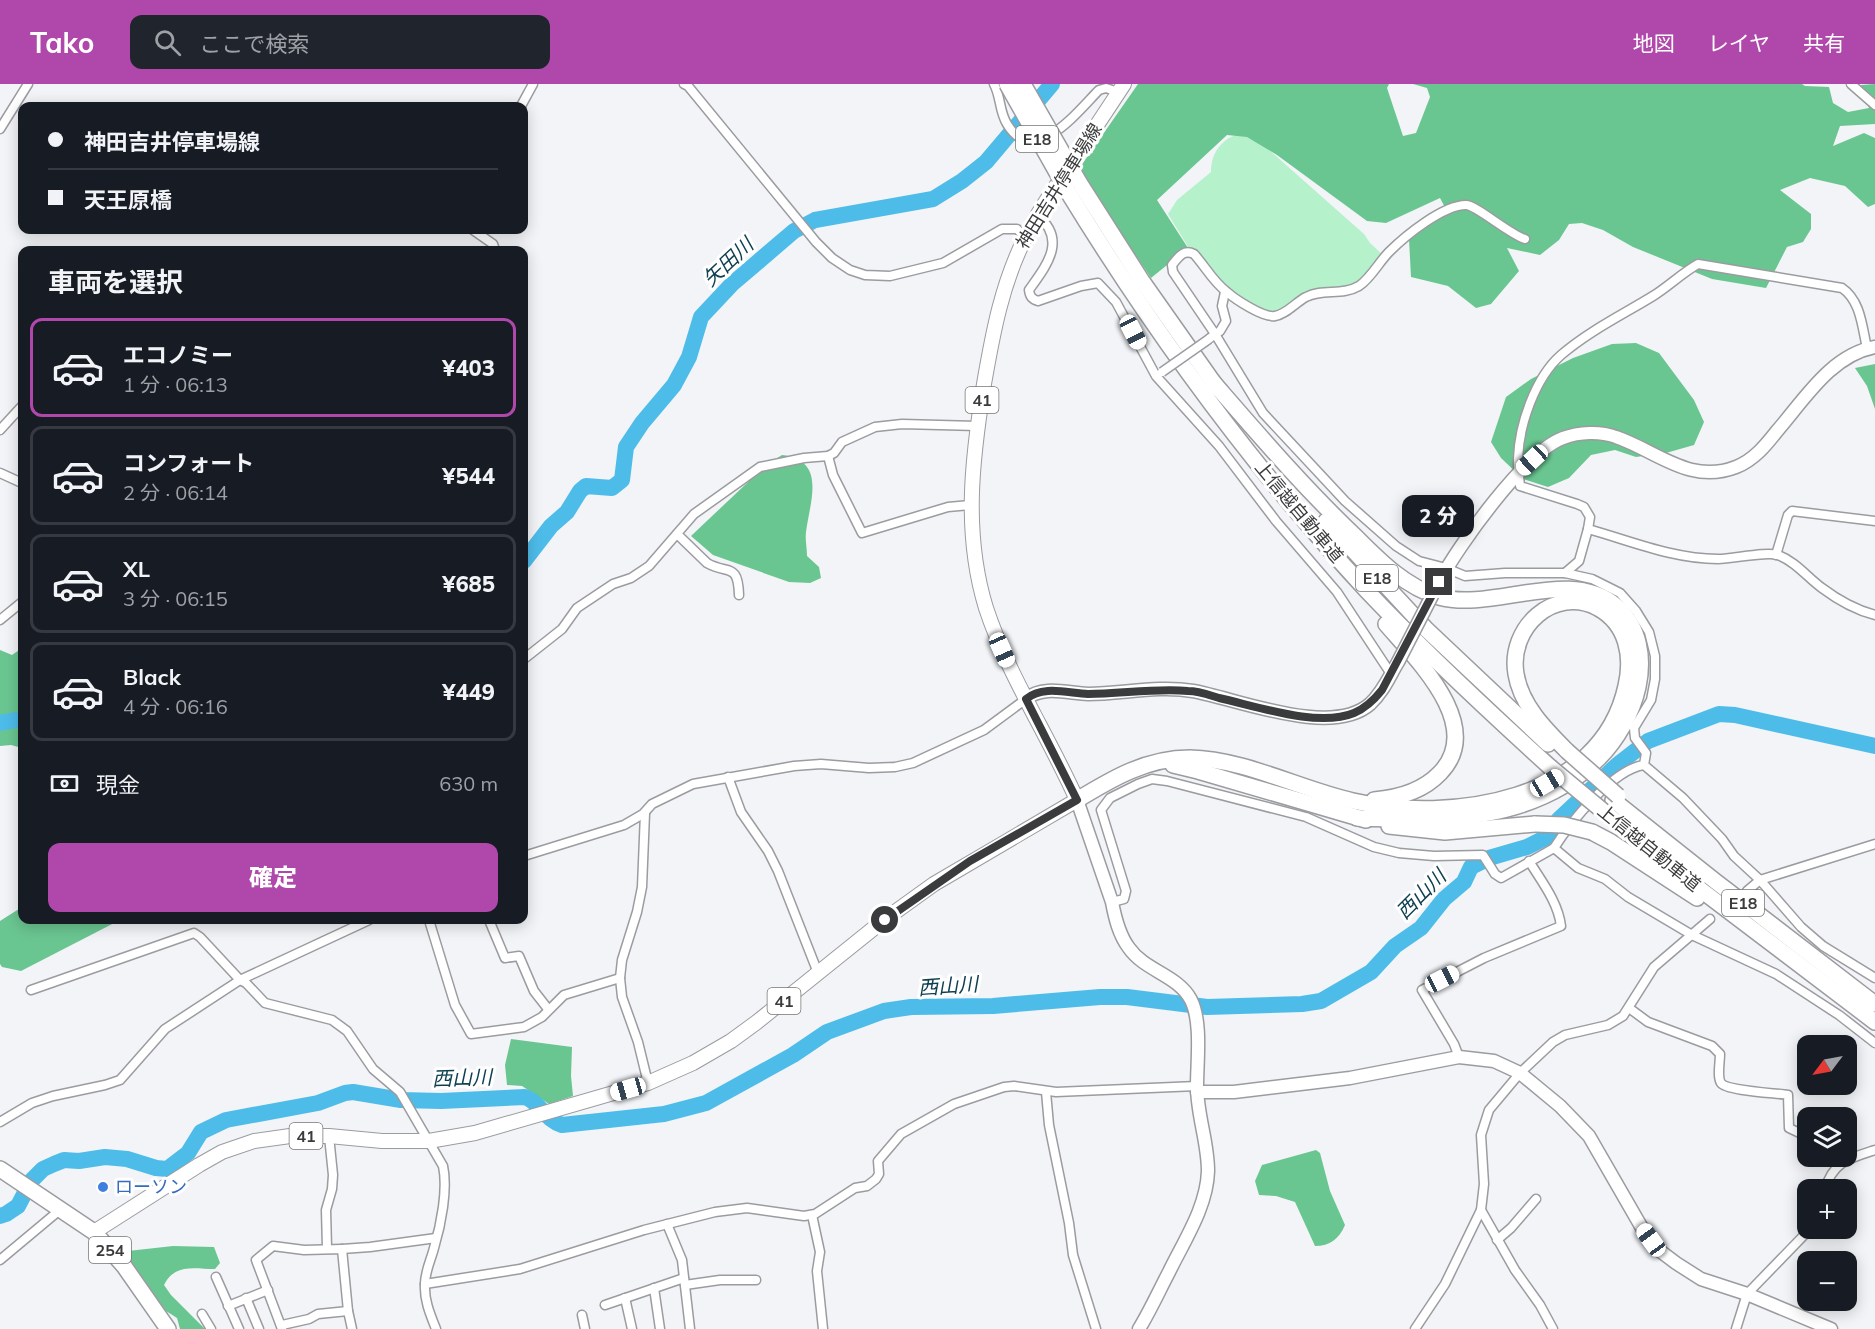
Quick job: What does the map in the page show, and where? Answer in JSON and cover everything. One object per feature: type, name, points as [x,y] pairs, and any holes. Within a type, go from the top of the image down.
[{"type":"highway","name":"上信越自動車道","points":[[1006,84],[1074,187],[1212,381],[1293,483],[1379,580],[1559,758]]},
{"type":"highway","name":"上信越自動車道","points":[[1023,84],[1098,240],[1163,338],[1241,443],[1323,542],[1384,608],[1461,685],[1559,758],[1611,802],[1875,1004]]},
{"type":"highway","points":[[1212,381],[1298,479],[1341,523],[1376,557],[1411,584],[1425,592],[1456,600],[1489,599],[1556,589],[1590,593],[1616,606],[1635,630],[1641,660],[1636,693],[1630,709],[1614,740],[1604,753],[1564,787],[1530,803],[1473,816],[1427,819],[1357,818]]},
{"type":"highway","points":[[1241,443],[1272,487],[1428,674],[1446,700],[1452,716],[1455,745],[1451,758],[1444,769],[1425,785],[1413,791],[1384,799],[1335,797]]},
{"type":"highway","points":[[1077,800],[1121,774],[1160,761],[1186,758],[1217,761],[1299,784],[1335,797],[1402,808],[1469,806],[1528,792],[1577,764],[1596,745],[1611,725],[1625,692],[1630,662],[1624,637],[1608,615],[1584,603],[1557,604],[1532,618],[1518,642],[1515,656],[1515,673],[1527,704],[1559,758]]},
{"type":"highway","points":[[1145,765],[1170,765],[1198,771],[1405,830],[1434,832],[1535,824],[1564,825],[1592,832],[1640,860],[1824,984]]},
{"type":"highway","name":"上信越自動車道","points":[[1611,802],[1705,893],[1875,1022]]},
{"type":"highway","name":"254","points":[[0,1169],[94,1232],[124,1266],[168,1329]]},
{"type":"main road","name":"神田吉井停車場線","points":[[1077,800],[996,636],[986,607],[973,551],[970,505],[977,426],[997,310],[1015,260],[1037,215],[1121,88]]},
{"type":"main road","name":"41","points":[[94,1232],[222,1152],[255,1141],[290,1136],[329,1136],[382,1141],[429,1141],[475,1133],[648,1083],[693,1063],[731,1041],[934,884],[1077,800]]},
{"type":"street","points":[[0,129],[28,84]]},
{"type":"street","points":[[523,102],[532,84]]},
{"type":"street","points":[[994,84],[999,93],[1003,117],[1009,127],[1025,140],[1032,142],[1040,141],[1062,128],[1099,90],[1121,88]]},
{"type":"street","points":[[1851,84],[1875,105]]},
{"type":"street","points":[[687,85],[816,242],[832,258],[850,270],[865,275],[890,276],[943,263],[1002,229],[1017,229],[1025,237]]},
{"type":"street","points":[[1525,239],[1497,225],[1475,208],[1466,205],[1449,210],[1415,230],[1390,251],[1361,284],[1348,291],[1319,293],[1306,297],[1282,314],[1272,317],[1226,292],[1194,254],[1183,253],[1172,265],[1173,272],[1212,336],[1263,413],[1345,501],[1396,546],[1419,561],[1465,576],[1565,573],[1592,579],[1620,593],[1636,611],[1649,632],[1655,656],[1655,679],[1651,700],[1634,728],[1635,738],[1646,753],[1644,765]]},
{"type":"street","points":[[1037,215],[1046,223],[1053,242],[1049,261],[1029,290],[1033,300],[1038,301],[1081,286],[1098,283],[1116,302],[1159,374],[1219,446],[1275,521],[1337,592],[1391,674]]},
{"type":"street","points":[[479,234],[494,246]]},
{"type":"street","points":[[528,855],[624,825],[645,813],[652,804],[693,784],[794,766],[820,764],[869,768],[895,767],[913,763],[984,730],[1036,692],[1088,694],[1161,690],[1191,691],[1286,714],[1329,718],[1354,712],[1368,705],[1382,690],[1446,568],[1488,509],[1519,474],[1540,452],[1561,439],[1582,434],[1603,434],[1618,437],[1669,463],[1689,470],[1720,471],[1737,466],[1754,457],[1767,444],[1816,383],[1845,359],[1871,347],[1852,295],[1842,288],[1698,264],[1655,295],[1581,339],[1559,357],[1542,380],[1527,408],[1518,458],[1519,474],[1520,486],[1584,507],[1590,517],[1580,561],[1565,573]]},
{"type":"street","points":[[1159,374],[1224,326],[1226,321],[1222,306],[1226,292]]},
{"type":"street","points":[[0,430],[18,410]]},
{"type":"street","points":[[528,656],[562,629],[577,608],[614,584],[631,578],[649,566],[694,514],[760,467],[804,458],[828,456],[834,453],[842,442],[875,427],[902,424],[977,426]]},
{"type":"street","points":[[828,456],[833,475],[862,533],[948,507],[970,505]]},
{"type":"street","points":[[0,473],[18,481]]},
{"type":"street","points":[[1776,555],[1788,515],[1792,511],[1875,521]]},
{"type":"street","points":[[1588,529],[1633,544],[1684,555],[1718,559],[1776,555],[1796,566],[1821,588],[1840,600],[1860,611],[1875,615]]},
{"type":"street","points":[[677,534],[707,562],[731,571],[739,580],[740,595]]},
{"type":"street","points":[[0,620],[18,606]]},
{"type":"street","points":[[1112,902],[1124,899],[1126,891],[1101,810],[1110,798],[1152,780],[1167,781],[1306,817],[1374,847],[1399,853],[1434,856],[1484,855],[1495,873],[1501,878],[1554,848],[1583,809],[1634,766],[1644,765],[1683,798],[1801,927],[1823,945],[1875,978]]},
{"type":"street","points":[[728,777],[741,812],[768,851],[778,871],[818,973]]},
{"type":"street","points":[[1077,800],[1112,902],[1115,919],[1130,949],[1139,959],[1185,990],[1196,1013],[1197,1089],[1208,1173],[1204,1194],[1192,1226],[1139,1329]]},
{"type":"street","points":[[645,813],[642,887],[638,912],[622,960],[620,978],[622,997],[638,1042],[648,1083]]},
{"type":"street","points":[[1747,891],[1760,880],[1875,844]]},
{"type":"street","points":[[1554,848],[1578,868],[1605,879],[1628,897],[1692,935],[1776,974],[1839,1015],[1875,1043]]},
{"type":"street","points":[[1459,1057],[1454,1044],[1422,990],[1484,958],[1561,926],[1560,915],[1554,902],[1529,861]]},
{"type":"street","points":[[1415,1329],[1445,1284],[1481,1210],[1484,1184],[1481,1135],[1489,1110],[1520,1073],[1553,1042],[1565,1035],[1617,1021],[1629,1008],[1654,967],[1710,919]]},
{"type":"street","points":[[0,1122],[32,1103],[120,1080],[165,1029],[240,980],[360,924]]},
{"type":"street","points":[[430,924],[455,1005],[471,1034],[524,1027],[542,1017],[564,995],[620,978]]},
{"type":"street","points":[[491,924],[506,958],[519,956],[534,992],[548,1010]]},
{"type":"street","points":[[31,990],[194,933],[265,1003],[332,1020],[347,1031],[373,1069],[400,1092],[443,1166],[446,1178],[436,1238],[425,1284],[426,1303],[436,1329]]},
{"type":"street","points":[[1629,1008],[1648,1022],[1712,1046],[1719,1054],[1720,1081],[1724,1086],[1788,1095],[1789,1128],[1797,1132]]},
{"type":"street","points":[[425,1284],[520,1269],[667,1224],[715,1212],[747,1208],[804,1216],[812,1215],[855,1188],[867,1186],[876,1179],[879,1174],[878,1161],[901,1134],[954,1104],[1004,1088],[1014,1086],[1046,1092],[1197,1089],[1234,1092],[1350,1078],[1459,1057],[1494,1061],[1520,1073],[1560,1106],[1589,1136],[1642,1228],[1660,1251],[1682,1268],[1701,1279],[1747,1294],[1831,1329]]},
{"type":"street","points":[[1046,1092],[1049,1125],[1069,1223],[1073,1255],[1096,1329]]},
{"type":"street","points":[[327,1248],[326,1210],[333,1175],[329,1136]]},
{"type":"street","points":[[1857,1154],[1875,1150]]},
{"type":"street","points":[[1497,1240],[1511,1228],[1536,1198]]},
{"type":"street","points":[[0,1260],[61,1209]]},
{"type":"street","points":[[1481,1210],[1497,1240],[1553,1329]]},
{"type":"street","points":[[812,1215],[820,1252],[817,1271],[823,1329]]},
{"type":"street","points":[[667,1224],[682,1260],[690,1329]]},
{"type":"street","points":[[348,1311],[318,1314],[282,1328],[256,1260],[273,1246],[304,1250],[370,1248],[436,1238]]},
{"type":"street","points":[[1736,1329],[1747,1294],[1800,1239]]},
{"type":"street","points":[[342,1249],[352,1329]]},
{"type":"street","points":[[216,1277],[238,1329]]},
{"type":"street","points":[[605,1305],[654,1288],[684,1282],[756,1280]]},
{"type":"street","points":[[654,1288],[660,1329]]},
{"type":"street","points":[[228,1306],[268,1290]]},
{"type":"street","points":[[246,1298],[260,1329]]},
{"type":"street","points":[[625,1298],[632,1329]]},
{"type":"street","points":[[202,1314],[211,1329]]},
{"type":"street","points":[[582,1315],[585,1329]]},
{"type":"green space","points":[[1138,84],[1389,84],[1387,88],[1403,136],[1416,133],[1430,97],[1427,88],[1413,84],[1802,84],[1829,87],[1833,103],[1848,112],[1869,108],[1861,85],[1875,84],[1875,124],[1840,126],[1833,146],[1864,133],[1875,138],[1875,204],[1868,207],[1845,186],[1810,178],[1780,190],[1811,214],[1811,229],[1803,242],[1787,247],[1766,288],[1712,279],[1633,247],[1603,230],[1582,223],[1569,224],[1559,240],[1540,255],[1507,248],[1519,271],[1491,304],[1476,308],[1448,286],[1411,277],[1409,239],[1448,213],[1440,198],[1386,223],[1367,221],[1277,155],[1247,137],[1227,135],[1157,200],[1188,248],[1151,278],[1078,170]]},
{"type":"green space","points":[[1244,133],[1260,142],[1364,234],[1383,255],[1360,283],[1348,289],[1319,290],[1272,313],[1227,290],[1190,250],[1168,214],[1177,200],[1211,172],[1213,158],[1224,141]]},
{"type":"green space","points":[[1636,343],[1659,353],[1694,400],[1704,422],[1694,445],[1666,453],[1636,457],[1615,450],[1591,455],[1569,478],[1548,487],[1523,479],[1501,458],[1491,442],[1506,397],[1531,379],[1573,358],[1612,344]]},
{"type":"green space","points":[[1875,364],[1875,409],[1867,386],[1855,368]]},
{"type":"green space","points":[[782,455],[796,458],[805,465],[810,473],[812,495],[806,532],[807,556],[819,567],[821,578],[810,583],[789,582],[713,555],[691,536],[766,465]]},
{"type":"green space","points":[[0,650],[12,655],[18,651],[18,747],[0,746]]},
{"type":"green space","points":[[18,910],[18,924],[112,924],[21,971],[2,967],[0,964],[0,921]]},
{"type":"green space","points":[[511,1039],[572,1047],[573,1096],[549,1104],[522,1086],[507,1085],[505,1065]]},
{"type":"green space","points":[[1316,1150],[1320,1153],[1330,1191],[1345,1225],[1333,1241],[1315,1246],[1295,1202],[1276,1196],[1259,1195],[1255,1181],[1262,1165]]},
{"type":"green space","points":[[173,1246],[214,1247],[220,1263],[215,1269],[179,1270],[168,1278],[164,1285],[205,1329],[180,1329],[177,1318],[166,1311],[119,1252]]},
{"type":"waterway","name":"矢田川","points":[[528,556],[551,526],[567,512],[580,491],[586,486],[612,488],[622,480],[626,447],[642,423],[674,385],[689,357],[701,317],[732,284],[794,231],[815,220],[933,199],[962,181],[986,162],[1052,84]]},
{"type":"waterway","name":"西山川","points":[[0,1216],[18,1206],[31,1181],[43,1169],[64,1160],[79,1161],[105,1157],[127,1159],[167,1169],[188,1153],[201,1132],[226,1120],[318,1103],[345,1093],[353,1092],[401,1100],[441,1101],[525,1097],[535,1103],[556,1123],[562,1125],[664,1114],[706,1103],[793,1055],[827,1032],[884,1011],[911,1007],[993,1006],[1100,997],[1127,997],[1207,1007],[1302,1004],[1321,1001],[1371,972],[1395,946],[1421,928],[1444,899],[1464,882],[1471,867],[1489,858],[1527,847],[1545,838],[1559,819],[1617,765],[1648,741],[1719,714],[1735,715],[1875,746]]},
{"type":"waterway","name":"矢田川","points":[[0,723],[18,720]]},
{"type":"place","name":"ローソン","points":[[103,1187]]},
{"type":"route","points":[[885,920],[970,861],[1077,800],[1026,699],[1036,692],[1088,694],[1161,690],[1191,691],[1286,714],[1342,717],[1368,705],[1382,690],[1439,582]]}]
